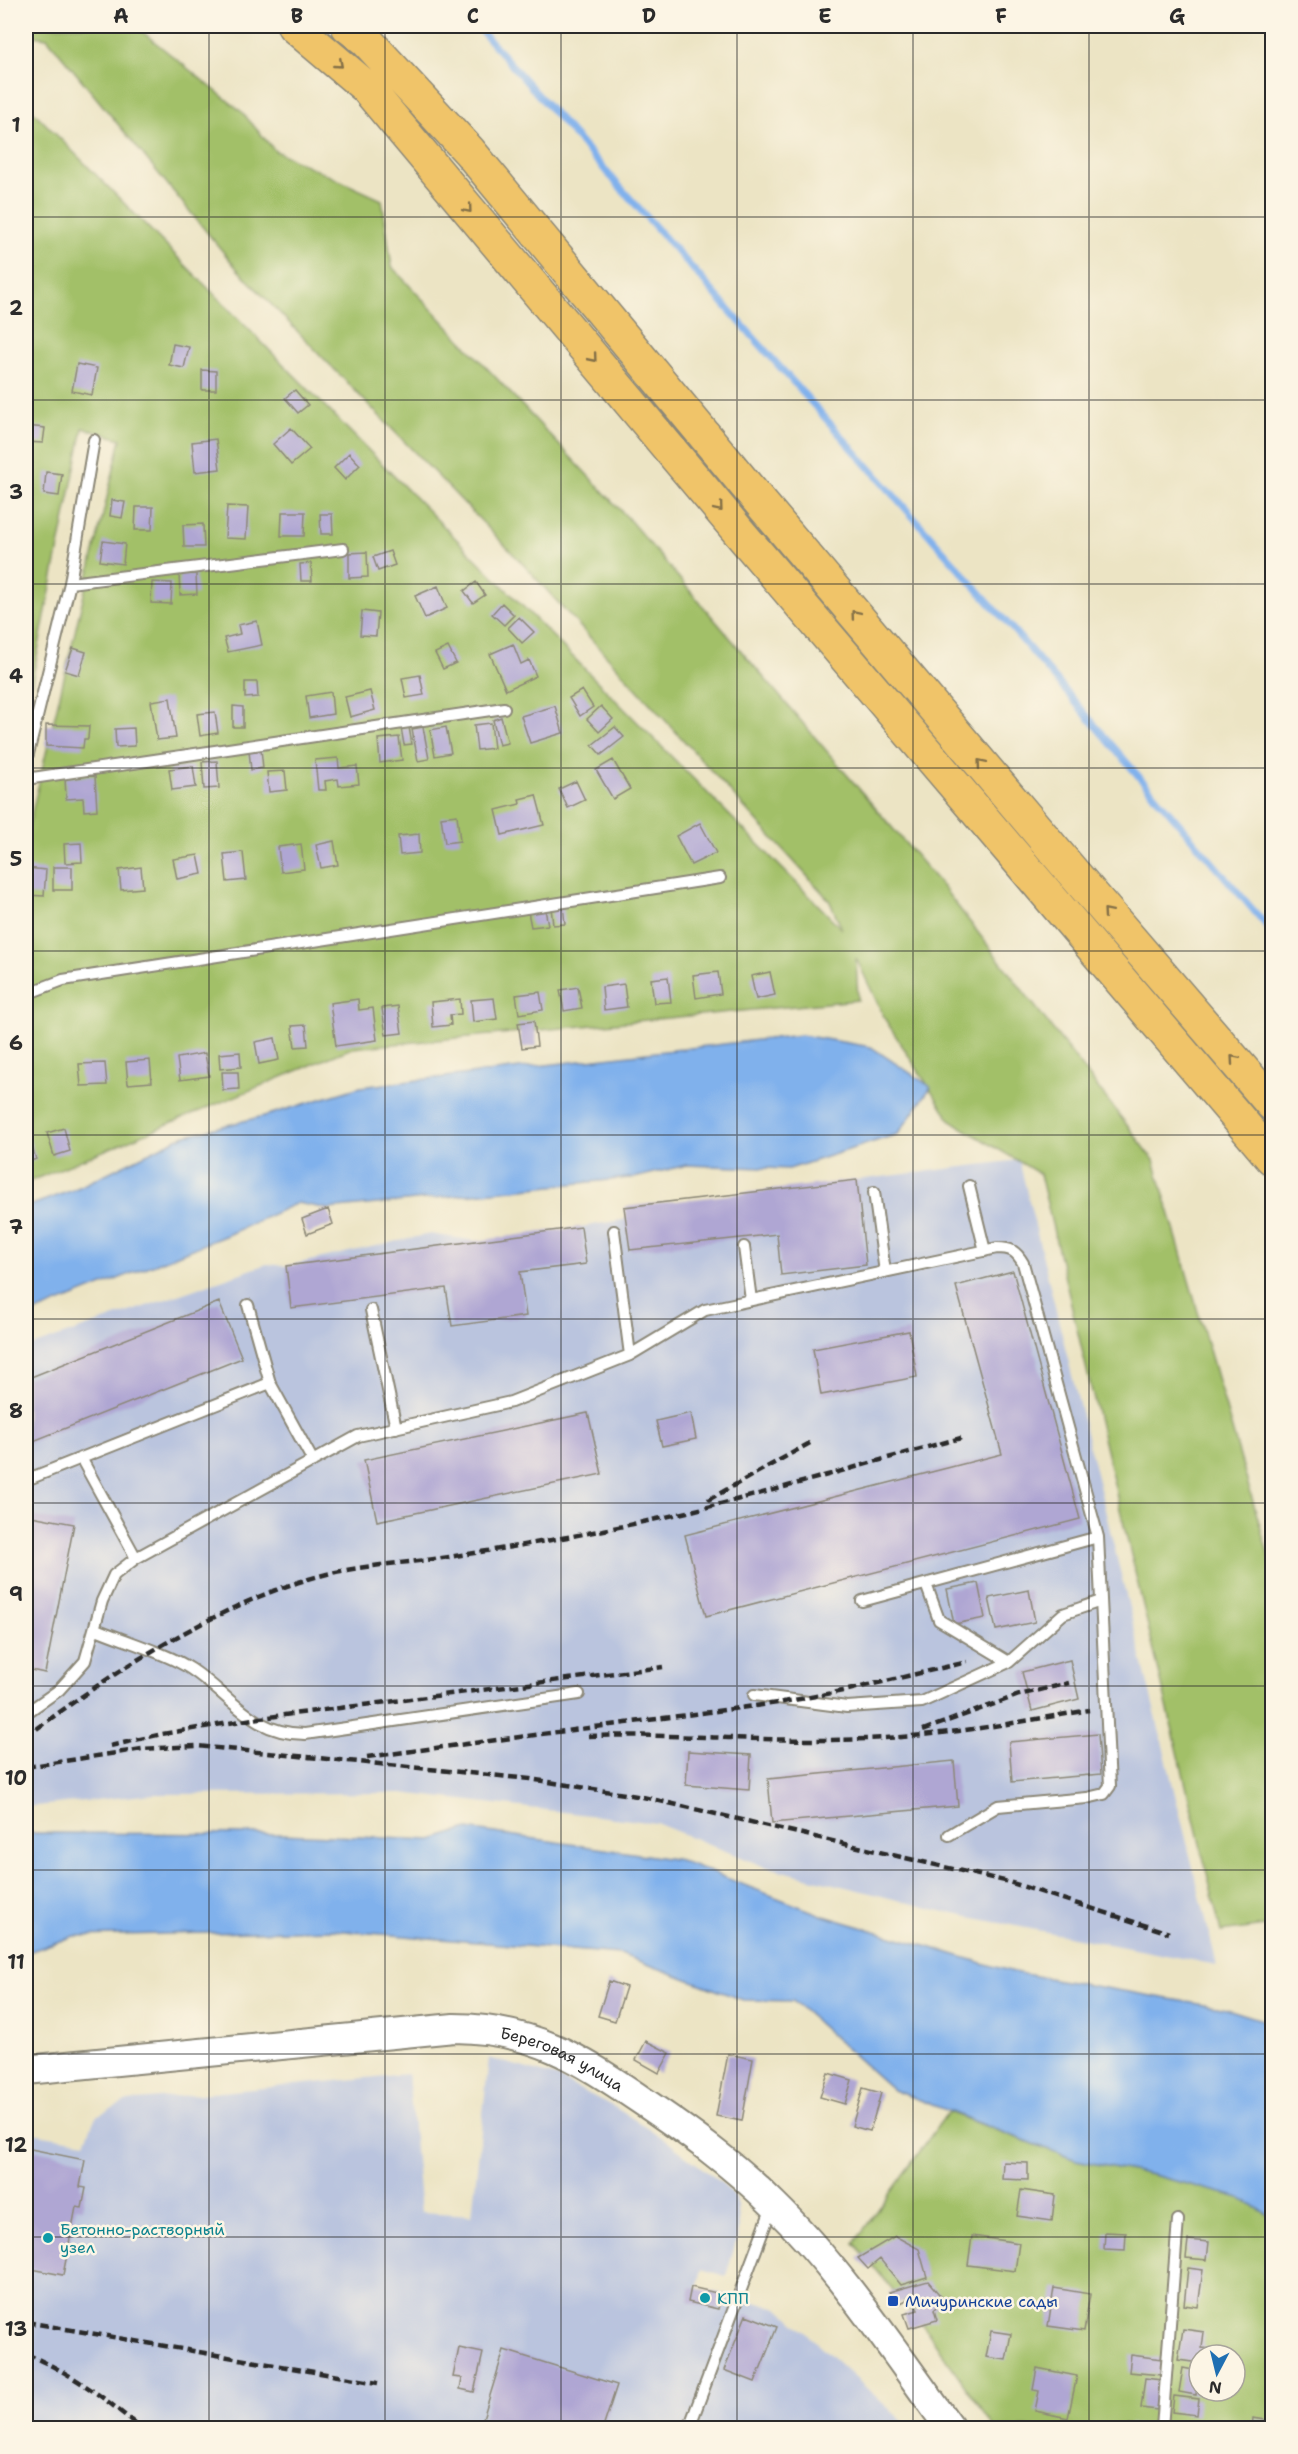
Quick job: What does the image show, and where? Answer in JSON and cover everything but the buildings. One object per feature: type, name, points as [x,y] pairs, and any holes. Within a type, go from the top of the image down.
[{"type":"main road","points":[[294,26],[366,87],[739,532],[1272,1158]]},
{"type":"main road","points":[[348,26],[366,40],[469,151],[767,510],[1272,1104]]},
{"type":"street","name":"Береговая улица","points":[[26,2070],[425,2030],[483,2029],[539,2041],[565,2052],[626,2090],[712,2150],[773,2204],[809,2243],[873,2322],[950,2428]]},
{"type":"lane","points":[[26,762],[70,583],[94,440]]},
{"type":"lane","points":[[70,583],[343,549]]},
{"type":"lane","points":[[26,779],[504,708]]},
{"type":"lane","points":[[26,994],[63,980],[720,878]]},
{"type":"lane","points":[[969,1186],[985,1251]]},
{"type":"lane","points":[[874,1192],[885,1272]]},
{"type":"lane","points":[[614,1231],[630,1355]]},
{"type":"lane","points":[[744,1247],[751,1300]]},
{"type":"lane","points":[[26,1713],[59,1690],[85,1661],[96,1629],[102,1601],[114,1575],[136,1558],[358,1436],[511,1402],[630,1355],[705,1310],[985,1251],[1009,1248],[1018,1253],[1023,1263],[1098,1537],[1110,1786],[1104,1794],[1087,1798],[998,1806],[949,1835]]},
{"type":"lane","points":[[248,1305],[270,1383],[313,1461]]},
{"type":"lane","points":[[371,1310],[396,1428]]},
{"type":"lane","points":[[26,1480],[270,1383]]},
{"type":"lane","points":[[81,1458],[136,1558]]},
{"type":"lane","points":[[862,1601],[1098,1537]]},
{"type":"lane","points":[[926,1584],[939,1620],[1009,1662]]},
{"type":"lane","points":[[754,1695],[847,1707],[922,1702],[1009,1662],[1063,1614],[1101,1601]]},
{"type":"lane","points":[[96,1629],[190,1668],[267,1729],[285,1734],[305,1734],[579,1694]]},
{"type":"lane","points":[[689,2428],[773,2204]]},
{"type":"lane","points":[[1162,2428],[1178,2220]]},
{"type":"shaded area","points":[[1019,1160],[1217,1965],[949,1913],[763,1866],[656,1823],[402,1793],[154,1794],[26,1807],[26,1348],[267,1264],[286,1266],[430,1234],[476,1241],[581,1227],[857,1180]]},
{"type":"shaded area","points":[[489,2058],[556,2077],[616,2108],[660,2136],[723,2184],[738,2205],[739,2231],[726,2276],[702,2269],[697,2288],[779,2308],[910,2428],[26,2428],[26,2132],[85,2142],[96,2116],[128,2101],[408,2074],[421,2212],[472,2215]]},
{"type":"green space","points":[[26,26],[135,26],[242,112],[275,151],[382,200],[392,267],[626,516],[942,886],[1154,1160],[1272,1567],[1272,1925],[1221,1932],[1040,1174],[951,1121],[886,1021],[856,958],[858,1000],[352,1048],[26,1183],[26,837],[121,439],[83,428],[26,710],[26,104],[842,929],[829,900],[522,563],[238,270],[47,38],[26,35]]},
{"type":"green space","points":[[948,2112],[1076,2160],[1153,2175],[1240,2198],[1272,2217],[1272,2428],[995,2428],[924,2327],[854,2243]]},
{"type":"water","points":[[801,1035],[871,1047],[931,1087],[898,1134],[789,1169],[687,1165],[638,1177],[328,1209],[297,1203],[227,1235],[26,1316],[26,1207],[73,1190],[183,1136],[268,1115],[360,1087]]},
{"type":"water","points":[[467,1829],[680,1860],[824,1916],[1013,1972],[1227,2009],[1272,2023],[1272,2217],[1240,2198],[1153,2175],[1076,2160],[893,2090],[793,2001],[743,2000],[620,1954],[333,1930],[74,1936],[26,1953],[26,1833],[281,1834],[432,1840]]},
{"type":"waterway","points":[[477,26],[1010,626],[1272,932]]},
{"type":"railway","points":[[26,1737],[94,1688],[169,1641],[248,1601],[288,1586],[343,1571],[504,1548],[652,1520],[768,1492],[961,1438]]},
{"type":"railway","points":[[708,1500],[810,1443]]},
{"type":"railway","points":[[367,1757],[778,1703],[848,1690],[967,1662]]},
{"type":"railway","points":[[110,1746],[162,1734],[253,1719],[663,1667]]},
{"type":"railway","points":[[923,1730],[1019,1695],[1069,1683]]},
{"type":"railway","points":[[588,1736],[867,1739],[951,1732],[1089,1710]]},
{"type":"railway","points":[[26,1767],[142,1749],[197,1746],[530,1779],[643,1797],[1009,1882],[1169,1933]]},
{"type":"railway","points":[[26,2322],[378,2383]]},
{"type":"railway","points":[[26,2354],[86,2386],[140,2428]]},
{"type":"place","name":"Бетонно-растворный узел","points":[[48,2238]]},
{"type":"place","name":"КПП","points":[[705,2298]]},
{"type":"place","name":"Мичуринские сады","points":[[893,2301]]}]
